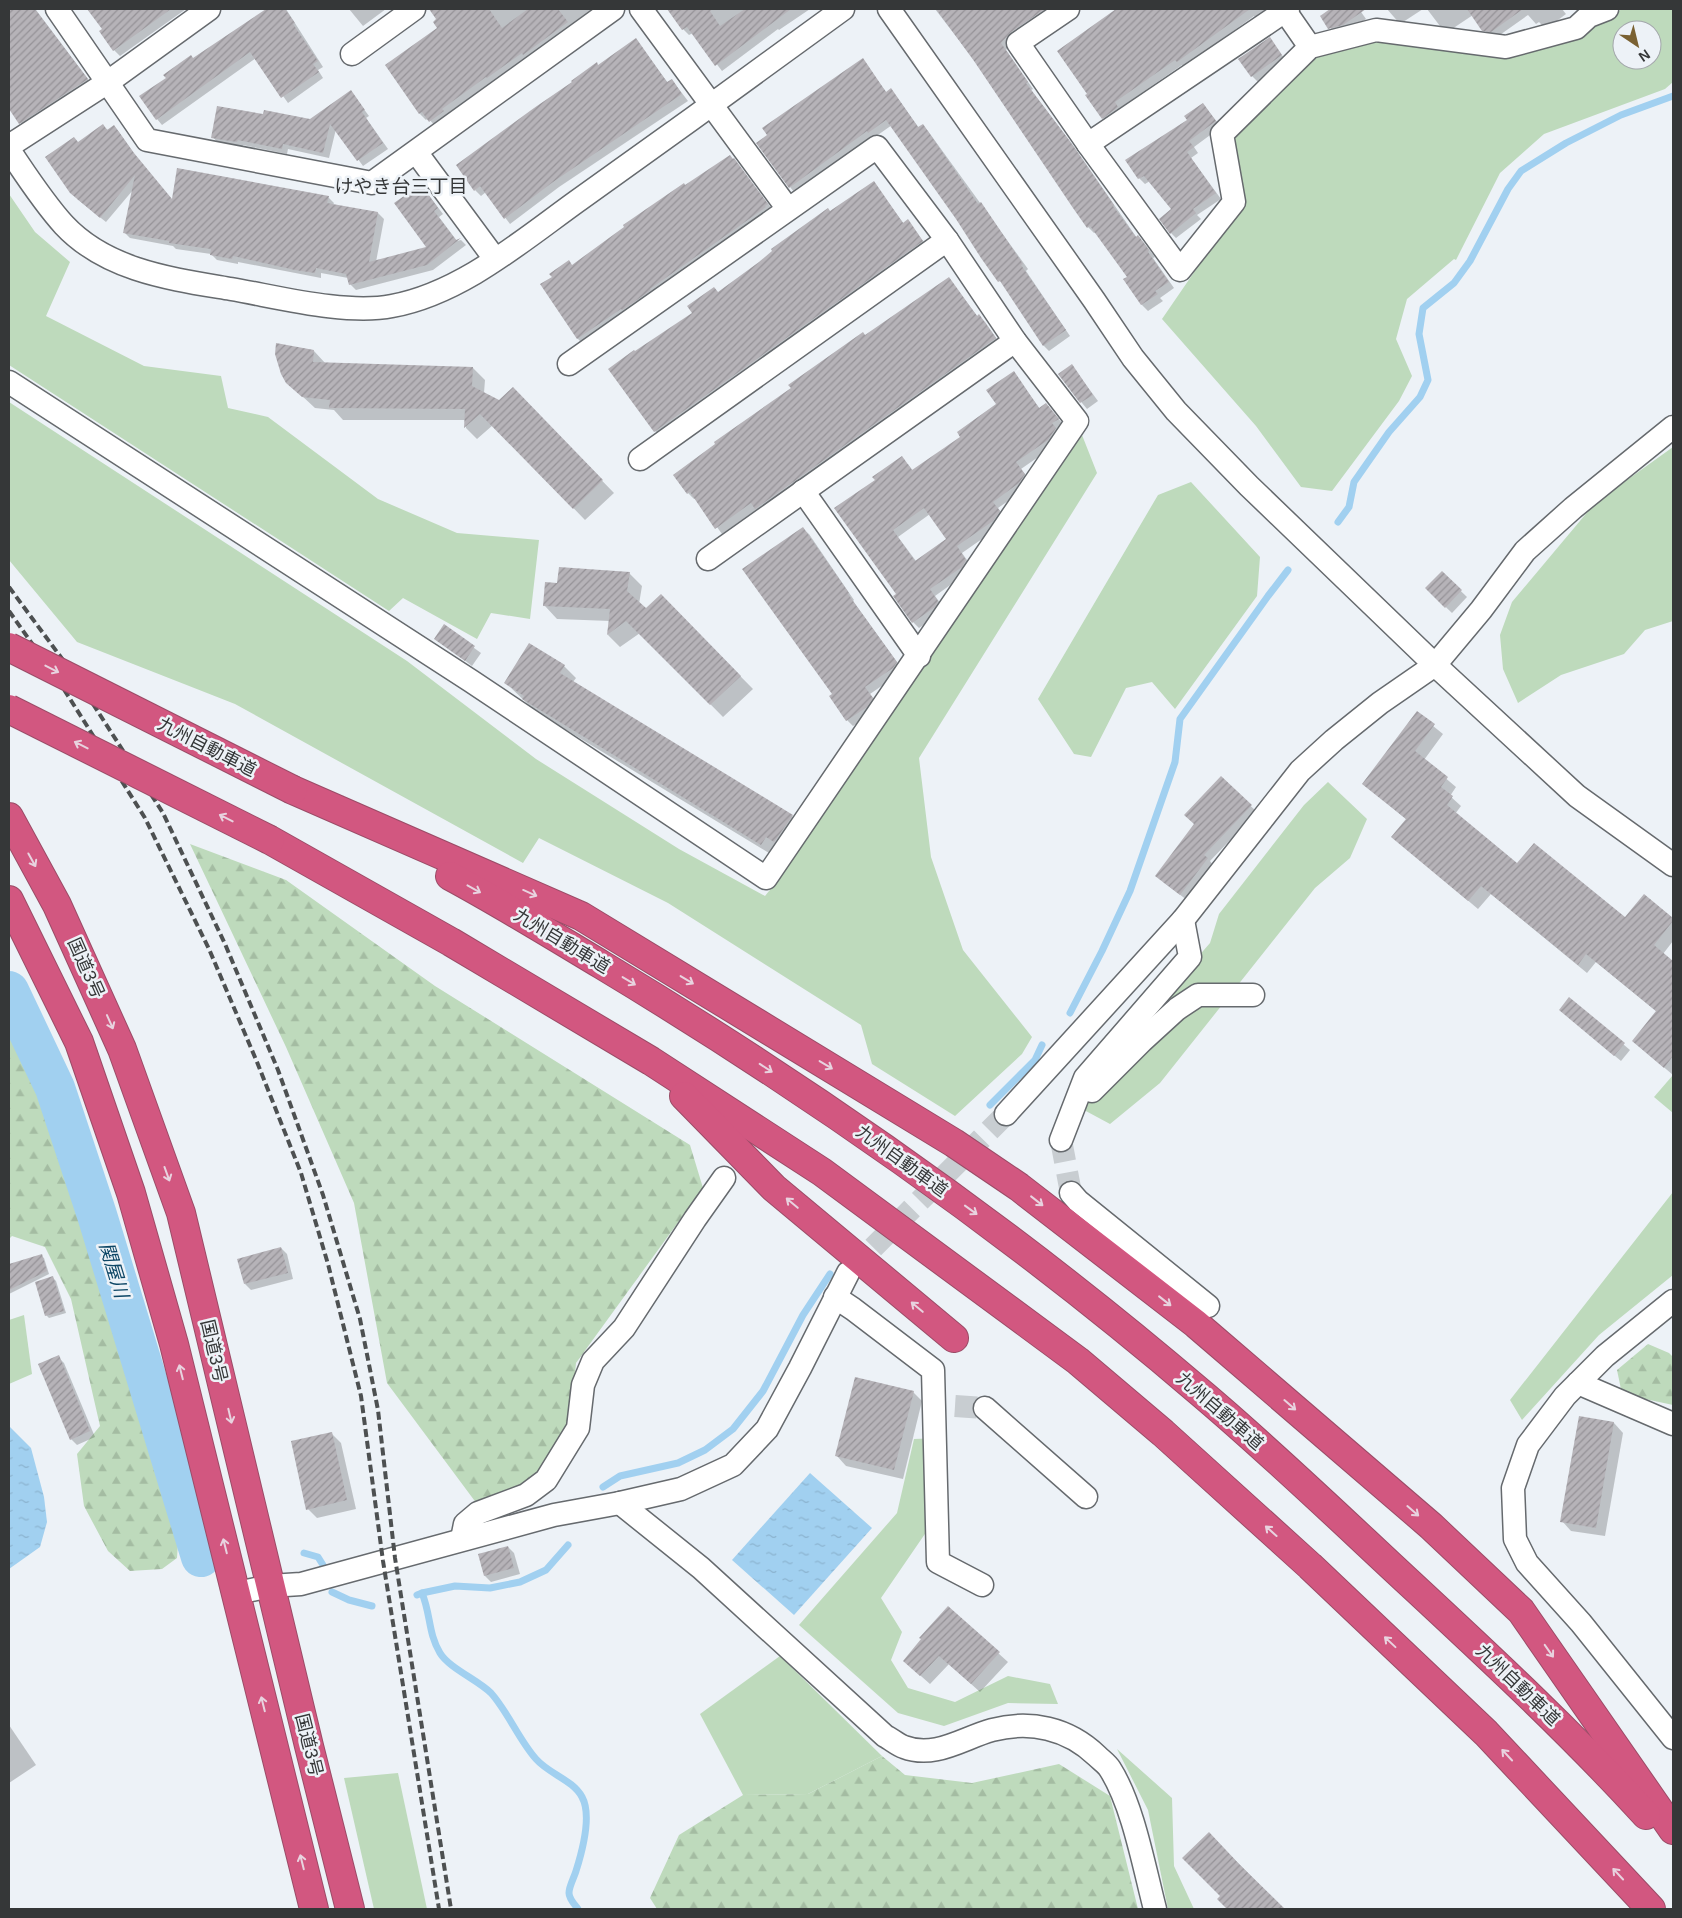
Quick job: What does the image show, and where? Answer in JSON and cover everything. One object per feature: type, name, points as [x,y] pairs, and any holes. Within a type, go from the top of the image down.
[{"type":"highway","name":"九州自動車道","points":[[9,647],[293,790],[494,900],[682,1013],[858,1129],[983,1218],[1112,1319],[1203,1394],[1334,1512],[1538,1702],[1673,1845]]},
{"type":"highway","points":[[9,709],[270,840],[451,942],[651,1061],[838,1184],[1078,1361],[1163,1433],[1310,1566],[1486,1733],[1651,1909]]},
{"type":"highway","points":[[293,790],[581,916],[954,1143],[1019,1187],[1196,1324],[1431,1526],[1522,1611],[1673,1830]]},
{"type":"highway","name":"国道3号","points":[[9,817],[57,906],[122,1049],[181,1213],[270,1586],[350,1909]]},
{"type":"highway","name":"国道3号","points":[[9,900],[79,1042],[131,1193],[174,1344],[314,1909]]},
{"type":"highway","points":[[651,1061],[774,1188],[954,1338]]},
{"type":"street","points":[[57,9],[147,140],[372,183],[613,9]]},
{"type":"street","points":[[209,9],[108,82],[9,148],[40,195],[65,226],[96,252],[126,266],[172,279],[359,309],[391,307],[423,298],[455,284],[495,259],[711,106],[843,9]]},
{"type":"street","points":[[352,54],[414,9]]},
{"type":"street","points":[[641,9],[788,209]]},
{"type":"street","points":[[889,9],[1133,358],[1176,411],[1249,486],[1435,665],[1577,796],[1673,865]]},
{"type":"street","points":[[1068,9],[1018,43],[1088,144],[1180,270],[1234,202],[1222,134],[1310,47],[1376,30],[1506,47],[1576,28],[1590,16],[1607,9]]},
{"type":"street","points":[[1088,144],[1286,10],[1310,47]]},
{"type":"street","points":[[9,382],[471,681],[766,878],[919,656],[1077,421],[1015,341],[947,240],[877,147],[569,364]]},
{"type":"street","points":[[416,152],[495,259]]},
{"type":"street","points":[[640,459],[947,240]]},
{"type":"street","points":[[708,559],[1015,341]]},
{"type":"street","points":[[1006,1114],[1183,920],[1300,771],[1380,703],[1435,665],[1481,610],[1526,551],[1572,508],[1673,428]]},
{"type":"street","points":[[803,491],[919,656]]},
{"type":"street","points":[[1061,1140],[1085,1078],[1190,957],[1183,920]]},
{"type":"street","points":[[1071,1111],[1177,1009],[1198,995],[1254,995]]},
{"type":"street","points":[[462,1539],[465,1524],[478,1513],[526,1495],[546,1480],[578,1428],[583,1385],[593,1360],[624,1328],[694,1219],[724,1178]]},
{"type":"street","points":[[1071,1193],[1078,1201],[1208,1306]]},
{"type":"street","points":[[237,1593],[270,1586],[301,1584],[554,1515],[681,1489],[733,1465],[767,1429],[848,1273]]},
{"type":"street","points":[[834,1297],[853,1309],[933,1370],[945,1405],[938,1562],[982,1585]]},
{"type":"street","points":[[1673,1301],[1605,1356],[1565,1396],[1528,1445],[1513,1488],[1515,1539],[1527,1563],[1581,1623],[1673,1738]]},
{"type":"street","points":[[1578,1383],[1673,1424]]},
{"type":"street","points":[[985,1408],[1086,1497]]},
{"type":"street","points":[[620,1503],[701,1568],[885,1736],[905,1747],[930,1751],[992,1730],[1024,1725],[1058,1730],[1086,1746],[1109,1768],[1127,1805],[1155,1909]]},
{"type":"green space","points":[[1622,9],[1673,9],[1673,82],[1665,89],[1544,134],[1500,173],[1456,260],[1454,259],[1407,299],[1396,339],[1412,376],[1399,401],[1332,491],[1301,487],[1256,426],[1162,319],[1245,198],[1233,136],[1320,54],[1376,39],[1505,53],[1584,32]]},
{"type":"green space","points":[[9,194],[35,232],[70,262],[46,316],[144,366],[221,376],[228,408],[268,417],[378,499],[457,533],[539,540],[530,619],[491,613],[477,639],[403,598],[389,611],[9,365]]},
{"type":"green space","points":[[9,402],[407,661],[536,759],[679,849],[765,896],[781,876],[1082,435],[1097,473],[919,758],[931,857],[963,950],[1032,1037],[1022,1054],[955,1116],[872,1064],[861,1025],[668,903],[539,838],[523,863],[235,704],[77,642],[9,560]]},
{"type":"green space","points":[[1673,447],[1673,621],[1645,630],[1624,654],[1561,675],[1518,703],[1503,669],[1500,635],[1512,602],[1595,503]]},
{"type":"green space","points":[[1191,482],[1260,557],[1257,596],[1175,709],[1152,682],[1126,688],[1091,757],[1074,754],[1038,699],[1158,495]]},
{"type":"green space","points":[[1328,782],[1367,819],[1350,858],[1315,888],[1160,1083],[1110,1124],[1084,1110],[1110,1058],[1210,943],[1219,914],[1304,805]]},
{"type":"green space","points":[[190,844],[286,880],[435,986],[690,1145],[703,1188],[576,1363],[570,1425],[537,1479],[477,1504],[387,1383],[354,1203],[286,1047]]},
{"type":"green space","points":[[9,1016],[62,1130],[123,1326],[179,1528],[177,1558],[162,1569],[130,1571],[108,1551],[84,1506],[77,1454],[100,1426],[71,1299],[45,1247],[12,1236],[9,1239]]},
{"type":"green space","points":[[1673,1075],[1673,1113],[1654,1097]]},
{"type":"green space","points":[[1673,1192],[1673,1275],[1599,1335],[1522,1420],[1510,1400]]},
{"type":"green space","points":[[24,1315],[32,1374],[9,1384],[9,1320]]},
{"type":"green space","points":[[1648,1344],[1669,1353],[1673,1357],[1673,1405],[1622,1394],[1617,1370]]},
{"type":"green space","points":[[941,1438],[929,1528],[881,1598],[902,1632],[891,1660],[908,1688],[955,1702],[1008,1676],[1050,1684],[1058,1704],[1008,1703],[944,1726],[898,1713],[799,1625],[897,1513],[914,1439]]},
{"type":"green space","points":[[780,1656],[882,1756],[808,1794],[743,1795],[700,1714]]},
{"type":"green space","points":[[1117,1749],[1172,1798],[1174,1866],[1194,1909],[1168,1909],[1148,1810]]},
{"type":"green space","points":[[882,1756],[905,1775],[972,1783],[1059,1764],[1110,1796],[1138,1909],[657,1909],[650,1898],[679,1835],[743,1795],[808,1794]]},
{"type":"green space","points":[[398,1773],[427,1909],[374,1909],[344,1778]]},
{"type":"water","points":[[9,1426],[31,1448],[44,1497],[47,1522],[40,1547],[9,1569]]},
{"type":"water","points":[[810,1473],[872,1528],[794,1615],[732,1560]]},
{"type":"building","points":[[9,9],[35,9],[88,79],[19,124],[9,109]]},
{"type":"building","points":[[87,9],[171,9],[113,51],[99,31],[102,29]]},
{"type":"building","points":[[266,9],[285,9],[318,61],[313,64],[319,72],[281,98],[250,52],[156,120],[139,96],[166,78],[163,75],[191,55],[193,58]]},
{"type":"building","points":[[429,9],[489,9],[502,28],[528,9],[558,9],[568,22],[523,55],[522,53],[486,77],[442,109],[444,111],[429,122],[422,112],[419,114],[385,65],[437,28],[433,22],[436,19]]},
{"type":"building","points":[[667,9],[713,9],[710,11],[720,26],[745,9],[791,9],[715,66],[687,27],[682,30]]},
{"type":"building","points":[[936,9],[1045,9],[1011,32],[1001,43],[1028,82],[1026,83],[1069,140],[1113,206],[1136,237],[1138,235],[1149,250],[1148,252],[1169,282],[1155,291],[1158,294],[1141,305],[1123,279],[1127,277],[1090,226],[1087,228],[974,61]]},
{"type":"building","points":[[1116,9],[1250,9],[1177,62],[1175,60],[1115,102],[1118,107],[1102,119],[1057,51]]},
{"type":"building","points":[[1330,9],[1366,9],[1343,25],[1328,29],[1320,16]]},
{"type":"building","points":[[1467,9],[1523,9],[1491,32],[1482,31]]},
{"type":"building","points":[[1270,37],[1282,55],[1251,77],[1238,59]]},
{"type":"building","points":[[636,38],[667,82],[672,79],[682,94],[553,182],[504,219],[480,186],[474,191],[456,165],[597,62],[598,65]]},
{"type":"building","points":[[863,58],[886,92],[891,88],[918,127],[923,124],[978,204],[981,202],[1023,264],[1021,265],[1066,330],[1043,346],[1000,281],[998,282],[981,258],[956,219],[886,120],[868,133],[867,131],[789,188],[756,143],[767,135],[762,128]]},
{"type":"building","points":[[351,90],[365,110],[362,112],[383,143],[357,161],[330,124],[323,153],[283,144],[282,149],[238,140],[237,142],[211,138],[217,106],[263,114],[264,110],[310,119]]},
{"type":"building","points":[[1203,103],[1216,121],[1189,141],[1194,147],[1187,152],[1216,193],[1193,209],[1196,213],[1170,234],[1159,219],[1171,209],[1144,176],[1138,179],[1125,160],[1187,120],[1184,116]]},
{"type":"building","points":[[103,124],[107,130],[114,125],[134,153],[172,199],[177,168],[329,196],[327,203],[378,212],[369,262],[426,247],[394,203],[421,184],[438,208],[434,211],[456,240],[461,238],[427,265],[349,285],[346,274],[316,268],[315,273],[233,256],[232,259],[210,255],[211,249],[169,243],[169,241],[123,233],[135,175],[100,218],[70,193],[45,157],[74,137],[78,142]]},
{"type":"building","points":[[730,155],[768,204],[766,207],[627,307],[621,309],[577,339],[540,284],[552,277],[549,274],[569,260],[572,265],[624,227],[623,225],[684,183],[685,185]]},
{"type":"building","points":[[874,181],[903,223],[908,219],[923,241],[654,432],[608,369],[692,313],[687,306],[714,287],[718,292],[759,262],[772,251],[771,249],[828,208],[830,211]]},
{"type":"building","points":[[949,277],[977,316],[979,314],[996,338],[755,509],[751,503],[715,529],[690,492],[687,494],[673,475],[715,444],[714,442],[791,388],[788,385],[863,332],[865,335]]},
{"type":"building","points":[[276,343],[314,350],[313,362],[473,367],[472,386],[499,400],[513,387],[603,480],[573,509],[480,414],[464,428],[465,409],[329,408],[330,400],[302,397],[286,383],[281,374],[275,354]]},
{"type":"building","points":[[1072,364],[1093,395],[1080,403],[1058,374]]},
{"type":"building","points":[[1014,371],[1039,408],[1046,403],[1059,419],[1052,423],[1056,428],[1048,440],[1016,462],[1025,474],[1019,483],[993,502],[1000,511],[993,521],[957,546],[966,560],[962,567],[930,589],[938,601],[935,607],[912,623],[893,596],[896,594],[834,508],[875,480],[872,477],[902,456],[912,470],[960,437],[957,432],[996,404],[986,390]],"holes":[[[924,508],[946,539],[915,561],[893,530]]]},
{"type":"building","points":[[803,527],[897,662],[893,668],[865,687],[873,698],[867,707],[846,721],[829,696],[832,694],[742,569]]},
{"type":"building","points":[[559,567],[630,572],[627,591],[646,608],[661,594],[741,676],[710,705],[626,621],[607,635],[610,609],[543,606],[545,582],[557,583]]},
{"type":"building","points":[[1442,571],[1462,590],[1445,608],[1425,588]]},
{"type":"building","points":[[444,624],[475,646],[465,661],[434,639]]},
{"type":"building","points":[[529,643],[565,665],[560,673],[793,815],[774,842],[766,837],[761,845],[522,699],[524,696],[504,683]]},
{"type":"building","points":[[1417,711],[1435,724],[1415,751],[1448,777],[1441,787],[1453,796],[1447,805],[1517,863],[1534,843],[1625,917],[1644,894],[1673,918],[1673,921],[1654,945],[1673,961],[1673,1056],[1664,1068],[1632,1041],[1656,1011],[1586,954],[1578,965],[1481,886],[1468,901],[1391,837],[1406,819],[1362,784]]},
{"type":"building","points":[[1221,776],[1252,805],[1204,855],[1208,858],[1180,895],[1155,876],[1194,824],[1184,815]]},
{"type":"building","points":[[1569,997],[1625,1043],[1614,1056],[1559,1010]]},
{"type":"building","points":[[281,1247],[288,1273],[244,1284],[237,1259]]},
{"type":"building","points":[[42,1254],[47,1271],[9,1290],[9,1264]]},
{"type":"building","points":[[53,1276],[64,1311],[45,1316],[35,1282]]},
{"type":"building","points":[[59,1355],[90,1431],[70,1440],[38,1364]]},
{"type":"building","points":[[855,1377],[914,1391],[894,1470],[835,1456]]},
{"type":"building","points":[[1579,1416],[1614,1422],[1596,1528],[1560,1522]]},
{"type":"building","points":[[332,1432],[347,1500],[306,1510],[291,1441]]},
{"type":"building","points":[[508,1546],[514,1568],[484,1576],[478,1554]]},
{"type":"building","points":[[948,1606],[1000,1652],[971,1684],[939,1656],[920,1676],[903,1661],[921,1639],[919,1638]]},
{"type":"building","points":[[1209,1832],[1285,1909],[1227,1909],[1217,1899],[1220,1896],[1182,1858]]},
{"type":"waterway","points":[[1338,522],[1349,507],[1354,482],[1389,432],[1420,397],[1428,380],[1419,334],[1423,308],[1454,283],[1470,261],[1508,189],[1521,171],[1566,143],[1621,115],[1673,96]]},
{"type":"waterway","points":[[1070,1013],[1130,891],[1175,762],[1180,719],[1288,570]]},
{"type":"waterway","name":"関屋川","points":[[9,991],[55,1088],[97,1215],[201,1557]]},
{"type":"waterway","points":[[990,1105],[1035,1060],[1042,1045]]},
{"type":"waterway","points":[[603,1487],[620,1476],[678,1463],[705,1450],[733,1429],[763,1391],[803,1315],[830,1274]]},
{"type":"waterway","points":[[417,1595],[455,1586],[490,1588],[520,1582],[546,1570],[568,1545]]},
{"type":"waterway","points":[[304,1553],[318,1557],[323,1565]]},
{"type":"waterway","points":[[332,1592],[349,1600],[372,1606]]},
{"type":"waterway","points":[[422,1593],[433,1638],[440,1653],[450,1664],[491,1693],[536,1759],[547,1769],[567,1781],[582,1797],[586,1813],[585,1834],[569,1893],[571,1900],[578,1909]]},
{"type":"tunnel","points":[[850,1271],[1006,1114]]},
{"type":"tunnel","points":[[1061,1140],[1071,1193]]},
{"type":"tunnel","points":[[955,1406],[985,1408]]},
{"type":"railway","points":[[9,587],[77,679],[163,813],[225,944],[278,1070],[323,1195],[360,1319],[378,1410],[395,1558],[451,1909]]},
{"type":"railway","points":[[9,611],[60,683],[145,818],[209,949],[301,1173],[328,1264],[361,1396],[383,1561],[439,1909]]},
{"type":"district","name":"けやき台三丁目","points":[[401,186]]}]
